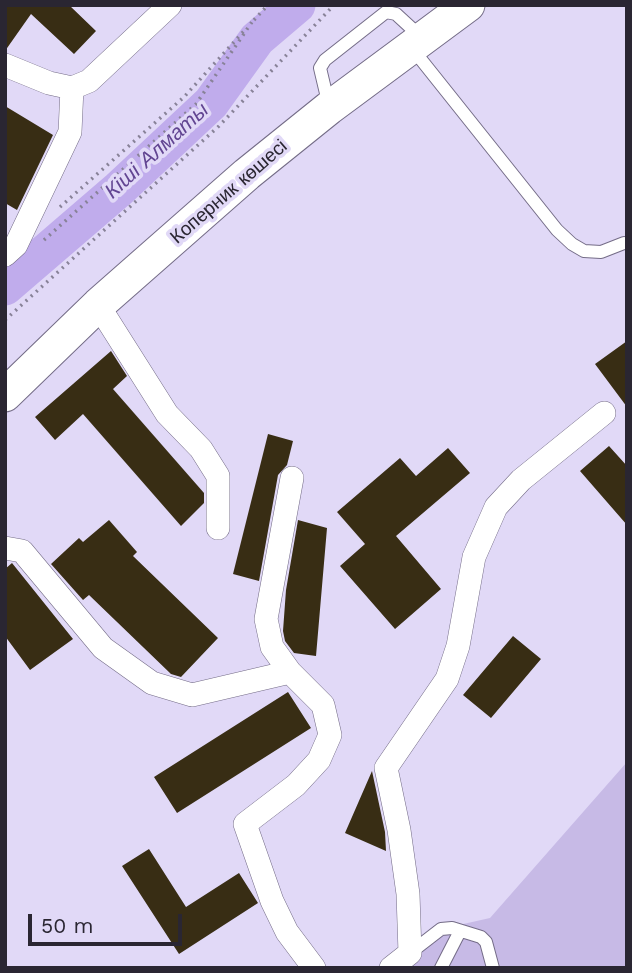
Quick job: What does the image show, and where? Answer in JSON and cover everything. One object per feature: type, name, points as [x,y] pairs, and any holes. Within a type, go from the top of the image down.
[{"type":"street","points":[[5,65],[49,83],[72,88],[89,81],[170,5]]},
{"type":"street","name":"Коперник көшесі","points":[[5,395],[98,305],[247,174],[329,108],[468,5]]},
{"type":"street","points":[[5,254],[16,245],[70,132],[72,88]]},
{"type":"street","points":[[98,305],[167,414],[201,449],[218,476],[218,528]]},
{"type":"street","points":[[391,968],[410,953],[406,881],[386,768],[447,679],[458,646],[474,557],[496,507],[521,480],[604,413]]},
{"type":"street","points":[[292,478],[266,619],[272,647],[290,672],[323,705],[330,735],[319,760],[296,785],[245,824],[272,901],[287,932],[314,968]]},
{"type":"street","points":[[5,548],[22,551],[103,648],[152,683],[192,695],[290,672]]},
{"type":"lane","points":[[416,42],[557,230],[584,251],[601,252],[624,243]]},
{"type":"lane","points":[[410,953],[441,929],[460,931],[476,935],[486,942],[494,968]]},
{"type":"lane","points":[[441,968],[460,931]]},
{"type":"path","points":[[58,208],[184,97],[268,5]]},
{"type":"path","points":[[5,320],[219,126],[334,5]]},
{"type":"path","points":[[42,241],[196,104],[254,19]]},
{"type":"shaded area","points":[[627,762],[627,968],[398,968],[441,929],[490,918]]},
{"type":"building","points":[[5,5],[69,5],[96,31],[74,54],[31,14],[5,51]]},
{"type":"building","points":[[5,106],[53,135],[17,210],[5,203]]},
{"type":"building","points":[[627,341],[627,407],[595,364]]},
{"type":"building","points":[[111,351],[127,376],[113,389],[204,493],[204,503],[181,526],[83,414],[55,440],[35,417]]},
{"type":"building","points":[[268,434],[293,441],[287,465],[278,475],[259,581],[233,574]]},
{"type":"building","points":[[609,446],[627,466],[627,525],[580,471]]},
{"type":"building","points":[[448,448],[470,473],[396,536],[441,589],[395,629],[340,566],[365,544],[337,512],[400,458],[416,476]]},
{"type":"building","points":[[109,520],[137,552],[133,556],[218,638],[181,677],[171,674],[89,595],[83,600],[51,564],[79,538],[83,542]]},
{"type":"building","points":[[298,520],[327,528],[316,656],[294,653],[285,641],[283,631],[286,590]]},
{"type":"building","points":[[12,563],[73,639],[30,670],[5,636],[5,569]]},
{"type":"building","points":[[513,636],[541,659],[491,718],[463,695]]},
{"type":"building","points":[[288,692],[311,728],[177,813],[154,777]]},
{"type":"building","points":[[372,771],[385,832],[386,851],[345,833]]},
{"type":"building","points":[[149,849],[186,907],[239,873],[258,903],[179,954],[122,866]]},
{"type":"waterway","name":"Кіші Алматы","points":[[5,287],[119,189],[211,103],[257,39],[297,5]]}]
